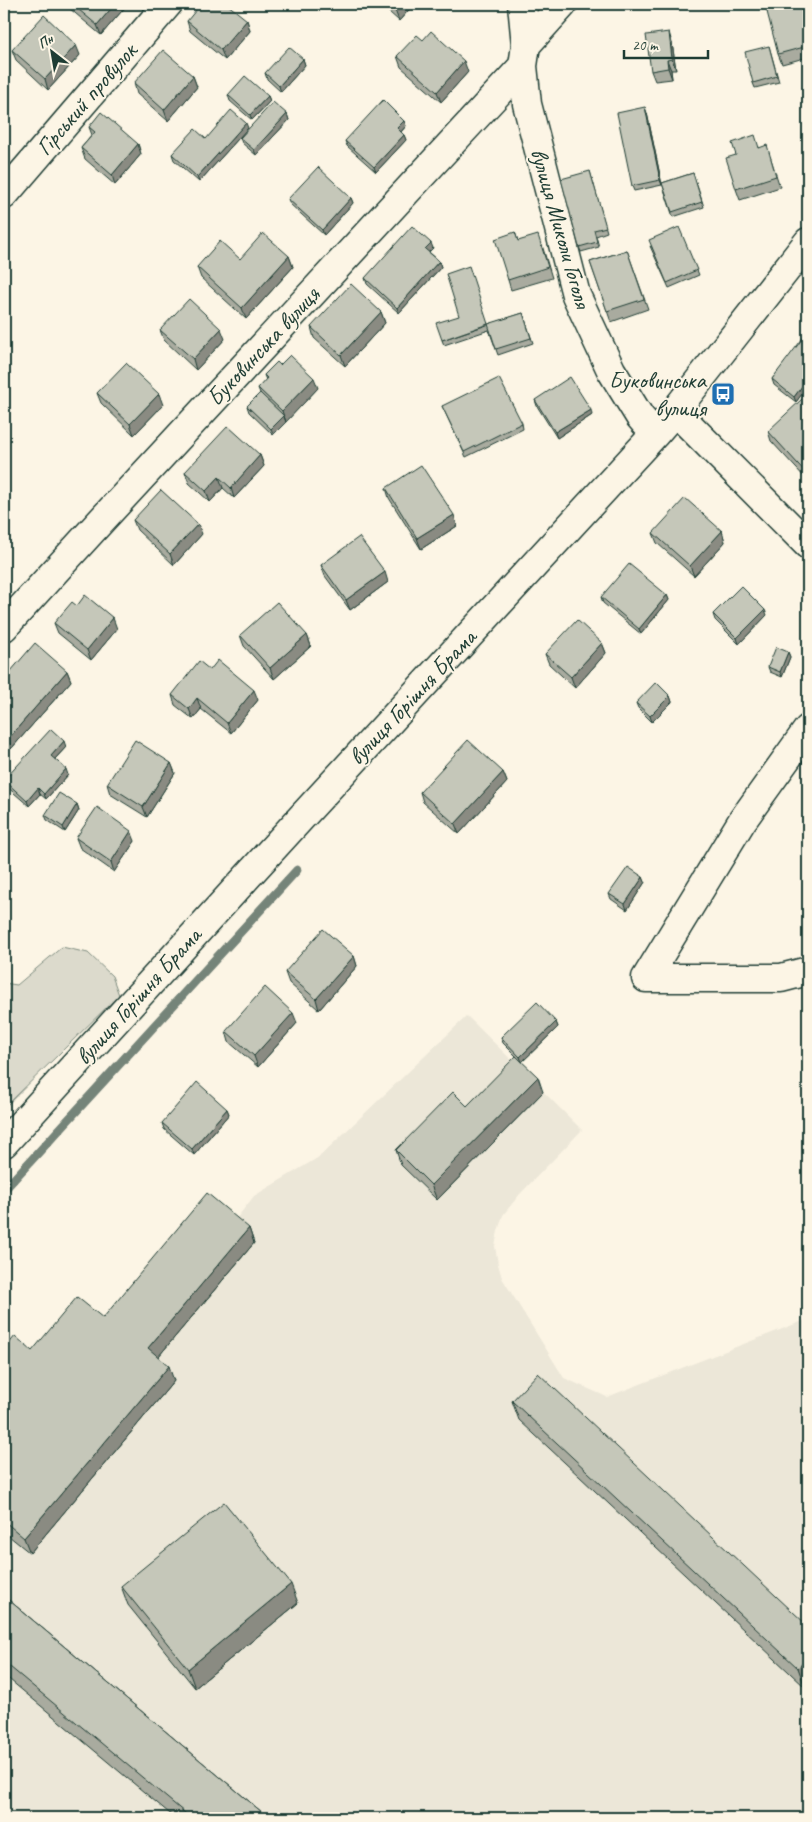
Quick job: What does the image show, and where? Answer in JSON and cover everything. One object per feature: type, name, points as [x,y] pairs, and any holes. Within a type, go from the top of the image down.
[{"type":"street","name":"Гірський провулок","points":[[4,195],[168,4]]},
{"type":"street","name":"вулиця Миколи Гоголя","points":[[522,4],[527,104],[576,295],[611,370],[640,418],[655,434]]},
{"type":"street","name":"Буковинська вулиця","points":[[4,628],[525,56],[563,4]]},
{"type":"street","name":"вулиця Горішня Брама","points":[[4,1144],[299,820],[655,434],[808,242]]},
{"type":"street","points":[[675,411],[808,545]]},
{"type":"street","points":[[808,729],[742,821],[646,978],[781,978],[808,971]]},
{"type":"shaded area","points":[[62,947],[88,953],[112,976],[119,995],[4,1108],[4,983],[17,985]]},
{"type":"shaded area","points":[[467,1016],[582,1130],[520,1194],[503,1215],[495,1246],[502,1278],[564,1378],[607,1397],[808,1319],[808,1818],[4,1818],[4,1401],[37,1365],[108,1333],[232,1224],[254,1196],[319,1157]]},
{"type":"building","points":[[72,4],[115,4],[97,25]]},
{"type":"building","points":[[201,4],[227,4],[247,20],[221,50],[187,21]]},
{"type":"building","points":[[388,4],[401,4],[395,10]]},
{"type":"building","points":[[765,4],[808,4],[808,46],[778,54]]},
{"type":"building","points":[[44,15],[76,45],[45,79],[12,50]]},
{"type":"building","points":[[431,31],[464,61],[437,92],[397,56],[417,35],[423,40]]},
{"type":"building","points":[[669,32],[672,59],[667,60],[668,68],[651,71],[646,35]]},
{"type":"building","points":[[769,46],[777,76],[753,83],[745,52]]},
{"type":"building","points":[[289,47],[303,59],[279,86],[265,73]]},
{"type":"building","points":[[163,50],[193,76],[164,110],[134,83]]},
{"type":"building","points":[[245,76],[268,96],[250,115],[228,95]]},
{"type":"building","points":[[383,100],[404,121],[397,128],[404,135],[374,167],[345,141]]},
{"type":"building","points":[[273,102],[287,114],[254,150],[240,138]]},
{"type":"building","points":[[645,107],[660,180],[632,186],[617,113]]},
{"type":"building","points":[[231,110],[246,123],[197,177],[172,154],[195,129],[206,139]]},
{"type":"building","points":[[101,112],[138,144],[112,175],[81,148],[95,132],[89,127]]},
{"type":"building","points":[[755,135],[759,148],[767,145],[776,176],[736,189],[726,158],[736,155],[732,143]]},
{"type":"building","points":[[318,167],[351,198],[322,230],[288,199]]},
{"type":"building","points":[[590,171],[606,227],[594,230],[597,242],[579,247],[561,179]]},
{"type":"building","points":[[693,173],[702,202],[672,212],[662,183]]},
{"type":"building","points":[[412,226],[431,243],[425,249],[439,261],[397,308],[365,278]]},
{"type":"building","points":[[679,227],[697,270],[667,283],[649,240]]},
{"type":"building","points":[[515,232],[518,241],[538,235],[548,267],[508,280],[495,239]]},
{"type":"building","points":[[263,233],[289,256],[242,308],[197,267],[220,241],[240,259]]},
{"type":"building","points":[[627,250],[644,299],[607,311],[590,262]]},
{"type":"building","points":[[469,266],[488,324],[442,340],[436,323],[459,316],[446,274]]},
{"type":"building","points":[[351,284],[381,312],[341,355],[311,327]]},
{"type":"building","points":[[189,299],[221,329],[193,359],[160,330]]},
{"type":"building","points":[[523,313],[531,338],[496,349],[488,324]]},
{"type":"building","points":[[806,334],[808,336],[808,378],[794,397],[772,379]]},
{"type":"building","points":[[290,355],[314,378],[282,411],[258,388],[267,378],[264,375],[277,362],[280,365]]},
{"type":"building","points":[[126,363],[159,394],[130,424],[97,393]]},
{"type":"building","points":[[570,377],[591,410],[555,432],[535,400]]},
{"type":"building","points":[[499,378],[522,423],[464,452],[442,406]]},
{"type":"building","points":[[260,393],[284,416],[271,429],[247,406]]},
{"type":"building","points":[[802,399],[808,405],[808,475],[768,431]]},
{"type":"building","points":[[228,426],[260,455],[231,488],[219,477],[206,491],[185,472]]},
{"type":"building","points":[[421,465],[454,515],[417,538],[386,488]]},
{"type":"building","points":[[161,490],[198,524],[170,554],[133,520]]},
{"type":"building","points":[[685,498],[722,531],[690,566],[653,533]]},
{"type":"building","points":[[359,537],[385,572],[346,600],[321,565]]},
{"type":"building","points":[[629,564],[667,595],[639,629],[601,597]]},
{"type":"building","points":[[741,586],[765,610],[737,638],[713,614]]},
{"type":"building","points":[[85,595],[113,618],[87,650],[54,623],[72,602],[77,606]]},
{"type":"building","points":[[277,602],[307,635],[270,668],[240,635]]},
{"type":"building","points":[[577,620],[602,643],[571,677],[545,654]]},
{"type":"building","points":[[35,643],[67,671],[8,739],[4,736],[4,679]]},
{"type":"building","points":[[776,647],[788,652],[780,672],[768,667]]},
{"type":"building","points":[[218,660],[254,690],[227,723],[197,698],[189,709],[172,695],[199,661],[210,670]]},
{"type":"building","points":[[656,682],[670,696],[650,716],[636,703]]},
{"type":"building","points":[[51,729],[64,741],[51,756],[66,769],[44,794],[38,788],[27,801],[4,780]]},
{"type":"building","points":[[135,740],[171,763],[143,807],[107,784]]},
{"type":"building","points":[[468,740],[503,772],[455,824],[420,792]]},
{"type":"building","points":[[59,793],[77,804],[63,827],[45,815]]},
{"type":"building","points":[[97,807],[131,831],[111,862],[76,838]]},
{"type":"building","points":[[628,867],[643,877],[625,904],[609,894]]},
{"type":"building","points":[[323,929],[354,956],[316,999],[285,972]]},
{"type":"building","points":[[265,987],[293,1013],[254,1056],[226,1031]]},
{"type":"building","points":[[537,1002],[556,1022],[520,1057],[501,1037]]},
{"type":"building","points":[[516,1056],[538,1077],[431,1185],[396,1150],[453,1092],[467,1106]]},
{"type":"building","points":[[197,1082],[227,1109],[192,1149],[162,1123]]},
{"type":"building","points":[[207,1193],[249,1228],[148,1348],[169,1366],[24,1538],[4,1521],[4,1379],[8,1374],[4,1371],[4,1350],[15,1336],[32,1351],[77,1297],[103,1318]]},
{"type":"building","points":[[538,1373],[808,1626],[808,1657],[798,1668],[512,1401]]},
{"type":"building","points":[[224,1502],[291,1584],[188,1669],[121,1586]]},
{"type":"building","points":[[4,1596],[269,1818],[191,1818],[4,1662]]},
{"type":"waterway","points":[[4,1190],[297,870]]},
{"type":"place","name":"Буковинська вулиця","points":[[723,394]]}]
